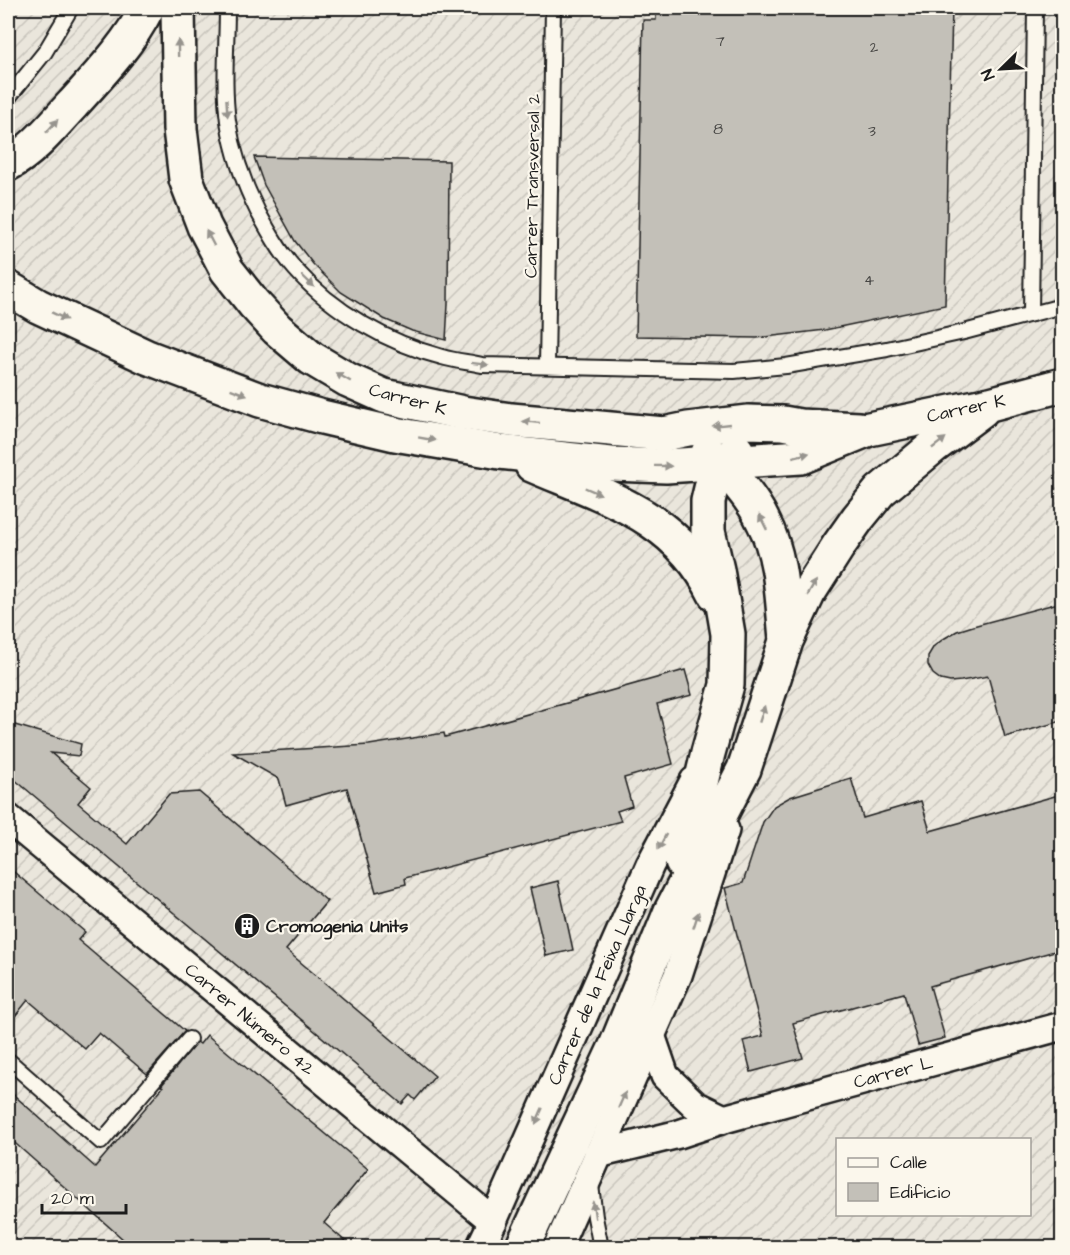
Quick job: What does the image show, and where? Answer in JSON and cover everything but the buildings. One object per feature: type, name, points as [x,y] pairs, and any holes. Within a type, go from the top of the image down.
[{"type":"main road","points":[[8,164],[41,138],[111,62],[139,25],[147,8]]},
{"type":"main road","name":"Carrer K","points":[[178,8],[180,129],[186,179],[204,226],[227,270],[254,304],[277,329],[321,364],[348,380],[384,396],[463,413],[511,420],[664,434],[748,422],[868,429]]},
{"type":"main road","name":"Carrer K","points":[[8,288],[38,306],[147,357],[260,400],[395,434],[500,452],[611,464],[666,466],[801,457],[868,429],[990,404],[1062,385]]},
{"type":"main road","name":"Carrer de la Feixa Llarga","points":[[522,1248],[616,1046],[671,911],[744,769],[786,641],[809,592],[858,518],[880,491],[990,404]]},
{"type":"main road","points":[[722,463],[740,449],[800,426]]},
{"type":"main road","name":"Carrer de la Feixa Llarga","points":[[664,434],[689,443],[722,463],[764,521],[779,572],[786,641]]},
{"type":"main road","name":"Carrer de la Feixa Llarga","points":[[500,452],[624,504],[673,536],[701,568],[715,592],[726,623]]},
{"type":"main road","name":"Carrer de la Feixa Llarga","points":[[671,911],[708,753],[727,684],[726,623],[708,531],[708,501],[714,476],[722,463]]},
{"type":"street","name":"Carrer de la Feixa Llarga","points":[[480,1248],[650,865],[708,753]]},
{"type":"street","name":"Carrer de la Feixa Llarga","points":[[557,1248],[678,975],[744,769]]},
{"type":"street","name":"Carrer Número 42","points":[[8,818],[493,1221]]},
{"type":"street","name":"Carrer L","points":[[594,1163],[724,1119],[1062,1026]]},
{"type":"street","points":[[651,1035],[665,1076],[694,1104],[724,1119]]},
{"type":"street","name":"Carrer de la Feixa Llarga","points":[[488,1248],[493,1221]]},
{"type":"lane","points":[[8,98],[45,52],[71,8]]},
{"type":"lane","points":[[227,8],[226,92],[234,153],[250,195],[273,239],[296,269],[328,301],[360,322],[409,346],[442,357],[482,365],[734,371],[786,366],[887,349],[964,332],[1062,306]]},
{"type":"lane","name":"Carrer Transversal 2","points":[[547,366],[553,8]]},
{"type":"lane","points":[[1031,314],[1035,8]]},
{"type":"lane","points":[[8,1060],[101,1142],[189,1039]]},
{"type":"lane","points":[[594,1163],[595,1217],[601,1248]]},
{"type":"shaded area","points":[[8,8],[1062,8],[1062,1247],[8,1247]]},
{"type":"place","name":"Cromogenia Units","points":[[247,926]]}]
